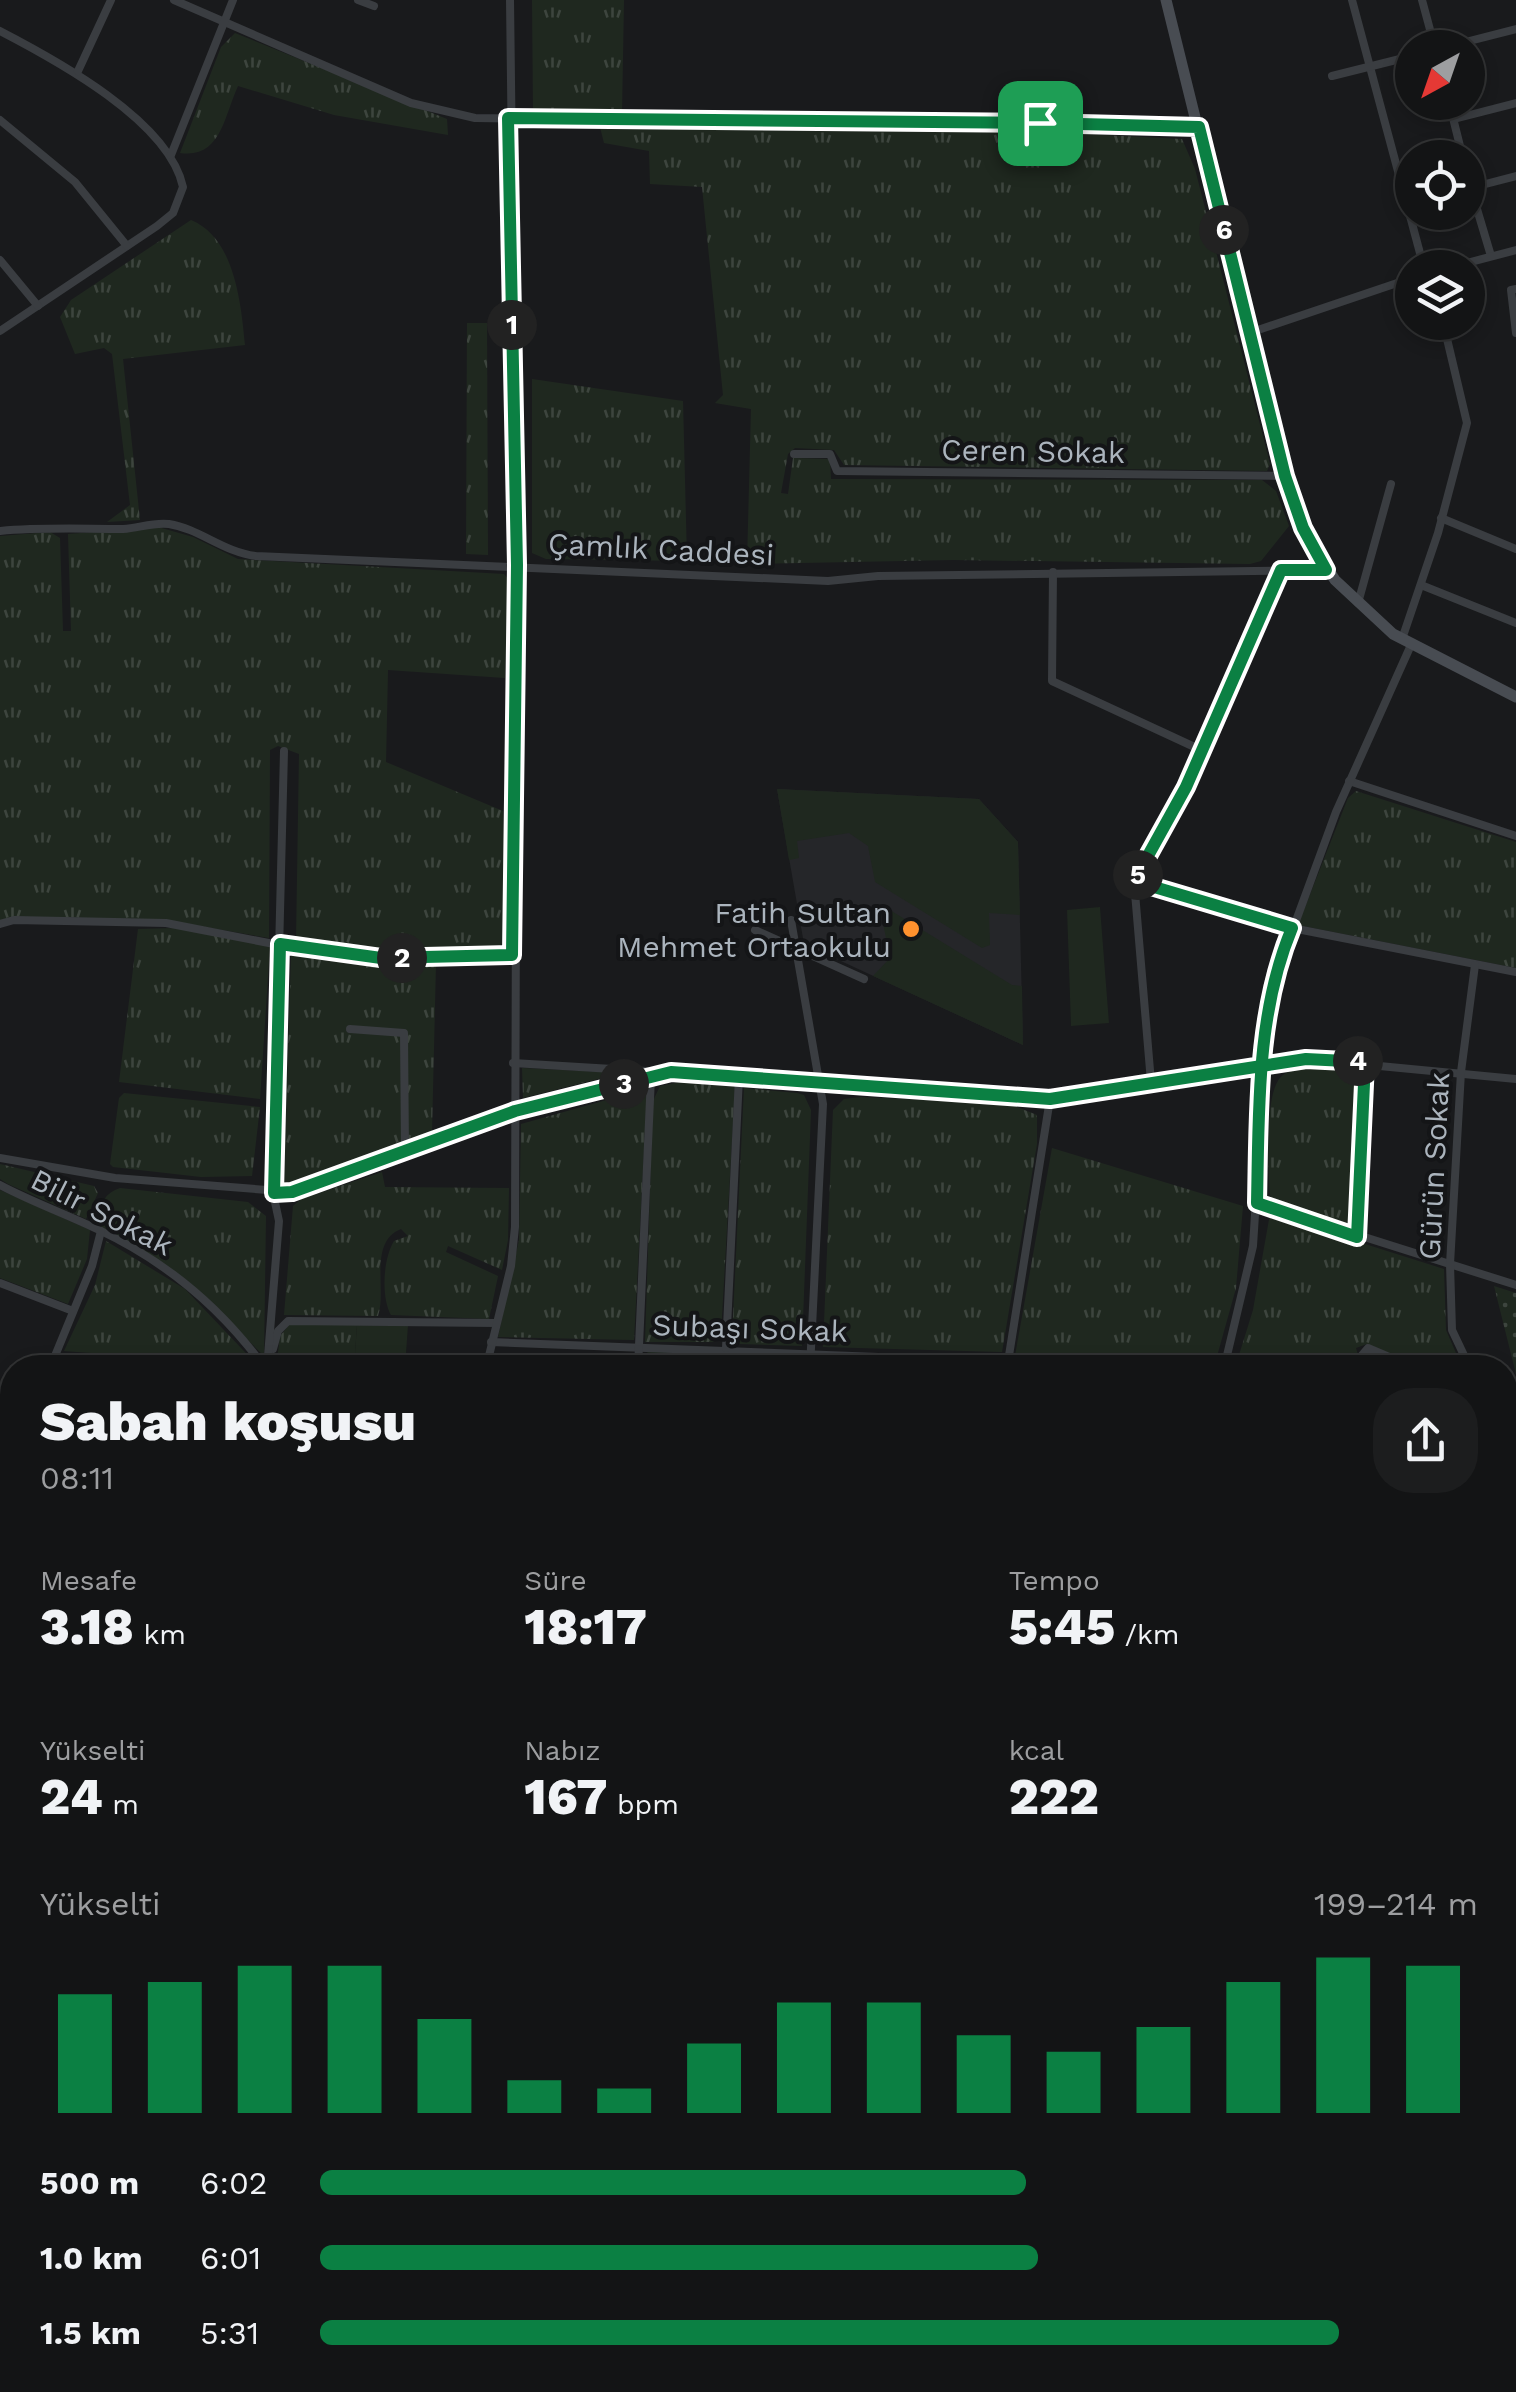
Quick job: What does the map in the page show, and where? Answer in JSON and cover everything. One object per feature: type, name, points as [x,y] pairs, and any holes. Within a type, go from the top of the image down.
[{"type":"main road","points":[[1166,0],[1285,476],[1303,528],[1326,570],[1358,603],[1406,642],[1516,697]]},
{"type":"street","points":[[78,71],[111,0]]},
{"type":"street","points":[[174,0],[411,103],[453,115],[1199,127]]},
{"type":"street","points":[[170,155],[233,0]]},
{"type":"street","points":[[358,0],[374,6]]},
{"type":"street","points":[[488,1355],[514,1242],[512,955],[517,565],[508,118],[510,0]]},
{"type":"street","points":[[1352,0],[1419,250]]},
{"type":"street","points":[[1422,0],[1433,30]]},
{"type":"street","points":[[1485,37],[1516,29]]},
{"type":"street","points":[[0,31],[78,71],[170,155],[180,173],[181,200],[174,213],[0,331]]},
{"type":"street","points":[[1332,76],[1395,61]]},
{"type":"street","points":[[1485,111],[1516,103]]},
{"type":"street","points":[[0,120],[74,182],[126,246]]},
{"type":"street","points":[[1485,181],[1516,176]]},
{"type":"street","points":[[1483,230],[1491,256]]},
{"type":"street","points":[[1485,258],[1516,250]]},
{"type":"street","points":[[0,260],[38,306]]},
{"type":"street","points":[[1249,333],[1395,284]]},
{"type":"street","points":[[1516,289],[1511,290],[1516,333]]},
{"type":"street","points":[[1228,1355],[1240,1315],[1257,1203],[1259,1092],[1269,994],[1406,642],[1466,424],[1447,340]]},
{"type":"street","name":"Ceren Sokak","points":[[794,454],[830,454],[837,471],[1285,476]]},
{"type":"street","points":[[1358,603],[1391,484]]},
{"type":"street","points":[[1441,518],[1516,549]]},
{"type":"street","name":"Çamlık Caddesi","points":[[0,531],[56,526],[123,528],[155,523],[182,527],[242,554],[828,581],[1053,572],[1326,570]]},
{"type":"street","points":[[1150,1082],[1134,881],[1202,750],[1281,570]]},
{"type":"street","points":[[1053,572],[1052,681],[1202,750]]},
{"type":"street","points":[[1421,585],[1516,623]]},
{"type":"street","points":[[268,1355],[279,1221],[274,1193],[284,751]]},
{"type":"street","points":[[1350,781],[1516,836]]},
{"type":"street","points":[[1134,881],[1292,928],[1516,972]]},
{"type":"street","points":[[791,920],[822,1086],[813,1353]]},
{"type":"street","points":[[2,923],[166,923],[381,958],[512,955]]},
{"type":"street","points":[[755,930],[864,979]]},
{"type":"street","name":"Gürün Sokak","points":[[1464,1355],[1452,1330],[1450,1264],[1460,1072],[1476,965]]},
{"type":"street","points":[[350,1029],[404,1032],[406,1151]]},
{"type":"street","points":[[513,1063],[1050,1099],[1306,1059],[1516,1079]]},
{"type":"street","points":[[1357,1237],[1365,1062]]},
{"type":"street","points":[[0,1158],[115,1178],[292,1192],[515,1111],[671,1072]]},
{"type":"street","points":[[639,1355],[651,1077]]},
{"type":"street","points":[[726,1348],[739,1077]]},
{"type":"street","points":[[1009,1355],[1050,1099]]},
{"type":"street","name":"Bilir Sokak","points":[[0,1185],[101,1230],[178,1277],[256,1355]]},
{"type":"street","points":[[1257,1203],[1516,1284]]},
{"type":"street","points":[[55,1355],[101,1230]]},
{"type":"street","points":[[0,1283],[73,1311]]},
{"type":"street","points":[[271,1355],[278,1331],[288,1321],[496,1323]]},
{"type":"street","name":"Subaşı Sokak","points":[[491,1342],[845,1355]]},
{"type":"street","points":[[1362,1355],[1368,1348],[1384,1355]]},
{"type":"shaded area","name":"Fatih Sultan Mehmet Ortaokulu","points":[[777,789],[979,799],[1018,842],[1023,1045],[804,944]]},
{"type":"green space","points":[[532,0],[624,0],[622,112],[545,113],[533,108]]},
{"type":"green space","points":[[235,33],[447,119],[448,135],[334,115],[238,86],[213,142],[194,153],[180,153],[221,47]]},
{"type":"green space","points":[[599,123],[1026,131],[1182,139],[1195,169],[1270,464],[1267,471],[844,465],[834,450],[795,448],[788,454],[781,493],[788,494],[793,458],[830,459],[831,479],[1262,480],[1276,491],[1289,526],[1261,561],[1250,564],[953,560],[747,564],[751,409],[715,403],[723,395],[702,187],[650,184],[649,151],[604,143]]},
{"type":"green space","points":[[191,220],[206,229],[226,257],[238,292],[245,345],[123,359],[140,520],[107,522],[130,505],[112,354],[104,348],[75,354],[60,317],[71,300]]},
{"type":"green space","points":[[467,323],[487,323],[488,555],[466,554]]},
{"type":"green space","points":[[532,379],[683,401],[687,561],[546,559],[532,553]]},
{"type":"green space","points":[[158,527],[193,537],[238,559],[504,574],[509,580],[505,678],[388,670],[386,762],[503,811],[507,924],[501,947],[421,953],[296,942],[299,754],[278,746],[270,750],[269,938],[171,921],[0,920],[0,536],[50,532],[60,538],[63,631],[71,631],[68,534]]},
{"type":"green space","points":[[777,789],[979,799],[1018,842],[1020,915],[989,913],[990,945],[982,948],[875,882],[868,846],[849,833],[797,841],[799,858],[789,860]]},
{"type":"green space","points":[[1356,791],[1516,842],[1516,968],[1298,925],[1348,798]]},
{"type":"green space","points":[[885,907],[1012,985],[1022,986],[1023,1045],[873,976],[890,958],[880,908]]},
{"type":"green space","points":[[1100,907],[1109,1023],[1071,1026],[1067,910]]},
{"type":"green space","points":[[175,928],[270,946],[260,1099],[119,1082],[138,929]]},
{"type":"green space","points":[[291,955],[386,964],[436,963],[432,1132],[284,1184]]},
{"type":"green space","points":[[522,1068],[622,1073],[523,1098]]},
{"type":"green space","points":[[1307,1068],[1352,1068],[1360,1075],[1354,1226],[1349,1229],[1271,1203],[1268,1135],[1272,1097],[1283,1075]]},
{"type":"green space","points":[[680,1082],[735,1087],[721,1334],[713,1342],[645,1342],[653,1101],[660,1086]]},
{"type":"green space","points":[[744,1088],[804,1095],[811,1110],[802,1346],[740,1344],[732,1338]]},
{"type":"green space","points":[[642,1090],[647,1093],[634,1340],[498,1337],[519,1240],[521,1124]]},
{"type":"green space","points":[[124,1093],[260,1107],[252,1176],[201,1177],[113,1167],[110,1164],[119,1098]]},
{"type":"green space","points":[[844,1099],[1010,1104],[1037,1115],[1037,1144],[1002,1352],[823,1347],[833,1110]]},
{"type":"green space","points":[[1052,1148],[1243,1206],[1236,1288],[1217,1355],[1015,1355]]},
{"type":"green space","points":[[0,1164],[94,1186],[98,1193],[86,1219],[0,1179]]},
{"type":"green space","points":[[382,1172],[385,1187],[509,1188],[508,1240],[502,1270],[448,1246],[446,1252],[498,1276],[489,1319],[391,1315],[386,1298],[386,1268],[394,1241],[408,1236],[401,1229],[391,1235],[382,1255],[378,1316],[284,1315],[293,1206],[301,1199]]},
{"type":"green space","points":[[120,1188],[248,1202],[266,1216],[264,1355],[187,1280],[100,1226],[102,1203]]},
{"type":"green space","points":[[0,1190],[90,1230],[87,1259],[68,1304],[0,1278]]},
{"type":"green space","points":[[1270,1214],[1444,1269],[1446,1330],[1457,1355],[1393,1355],[1367,1344],[1356,1348],[1358,1355],[1239,1355],[1253,1310]]},
{"type":"green space","points":[[106,1241],[185,1289],[248,1355],[64,1351],[95,1285]]},
{"type":"green space","points":[[1494,1286],[1516,1293],[1516,1355],[1511,1355]]},
{"type":"green space","points":[[289,1325],[357,1325],[355,1355],[278,1355],[280,1336]]},
{"type":"green space","points":[[357,1325],[408,1326],[406,1355],[355,1355]]},
{"type":"green space","points":[[648,1351],[724,1355],[647,1355]]},
{"type":"place","name":"Fatih Sultan Mehmet Ortaokulu","points":[[911,929]]},
{"type":"route","points":[[1040,123],[508,118],[517,565],[512,955],[381,958],[280,944],[274,1193],[292,1192],[515,1111],[671,1072],[822,1086],[1050,1099],[1264,1065],[1330,1059],[1365,1062],[1357,1237],[1257,1203],[1259,1092],[1264,1065],[1269,994],[1292,928],[1134,881],[1186,787],[1281,570],[1326,570],[1303,528],[1285,476],[1199,127],[1040,123]]}]
